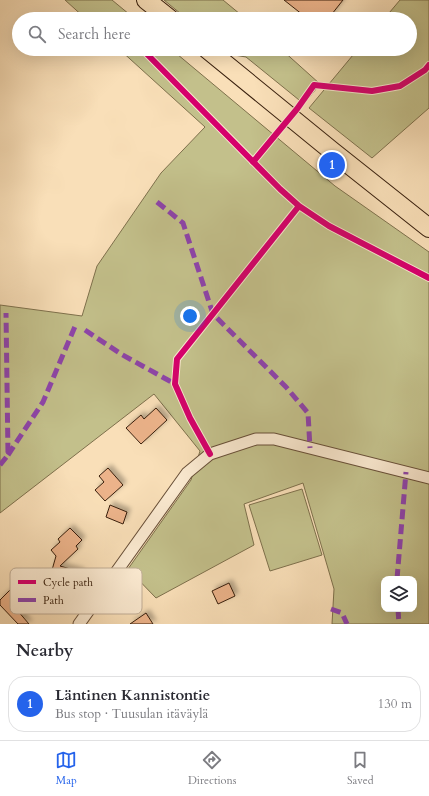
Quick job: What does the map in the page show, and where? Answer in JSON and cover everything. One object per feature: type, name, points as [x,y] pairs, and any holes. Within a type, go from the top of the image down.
[{"type":"main road","points":[[146,0],[161,12]]},
{"type":"main road","points":[[216,56],[429,228]]},
{"type":"street","points":[[119,568],[187,473],[210,454],[256,439],[274,439],[429,478]]},
{"type":"street","points":[[79,624],[86,614]]},
{"type":"shaded area","points":[[65,0],[112,0],[127,12],[78,12]]},
{"type":"shaded area","points":[[164,0],[223,0],[238,12],[179,12]]},
{"type":"shaded area","points":[[400,0],[429,0],[429,108],[372,158],[309,108],[352,56],[417,56],[417,12],[390,12]]},
{"type":"shaded area","points":[[127,56],[179,56],[335,186],[429,252],[429,624],[332,624],[334,589],[303,483],[244,504],[254,545],[156,598],[142,584],[142,568],[129,568],[191,480],[200,451],[154,394],[0,513],[0,305],[82,316],[97,266],[161,173],[205,127]]},
{"type":"shaded area","points":[[240,56],[289,56],[320,84],[304,104],[246,57]]},
{"type":"shaded area","points":[[302,489],[322,555],[270,571],[249,505]]},
{"type":"building","points":[[284,0],[343,0],[334,12],[299,12]]},
{"type":"building","points":[[156,408],[167,420],[141,444],[126,428],[141,415],[144,419]]},
{"type":"building","points":[[108,468],[123,485],[105,501],[95,490],[104,482],[99,476]]},
{"type":"building","points":[[110,505],[127,512],[123,524],[106,517]]},
{"type":"building","points":[[70,528],[82,540],[76,546],[78,549],[60,566],[67,568],[53,568],[56,556],[51,550],[60,542],[58,539]]},
{"type":"building","points":[[229,583],[235,596],[218,604],[212,591]]},
{"type":"building","points":[[10,590],[10,614],[20,614],[29,624],[18,624],[0,605],[0,600]]},
{"type":"building","points":[[146,613],[153,624],[130,624]]},
{"type":"marked path","points":[[157,202],[183,223],[213,314],[286,387],[308,413],[310,448]]},
{"type":"marked path","points":[[0,465],[8,455],[6,313]]},
{"type":"marked path","points":[[8,455],[43,402],[76,324]]},
{"type":"marked path","points":[[85,330],[121,354],[175,384]]},
{"type":"marked path","points":[[397,576],[406,472]]},
{"type":"marked path","points":[[331,609],[342,613],[347,624]]},
{"type":"marked path","points":[[398,612],[399,624]]},
{"type":"cycle path","points":[[149,56],[280,189],[299,206],[329,226],[429,278]]},
{"type":"cycle path","points":[[253,162],[297,109],[314,85],[372,91],[400,86],[425,70],[429,65]]},
{"type":"cycle path","points":[[210,454],[190,418],[175,384],[177,359],[299,206]]},
{"type":"place","name":"Läntinen Kannistontie","points":[[332,165]]}]
